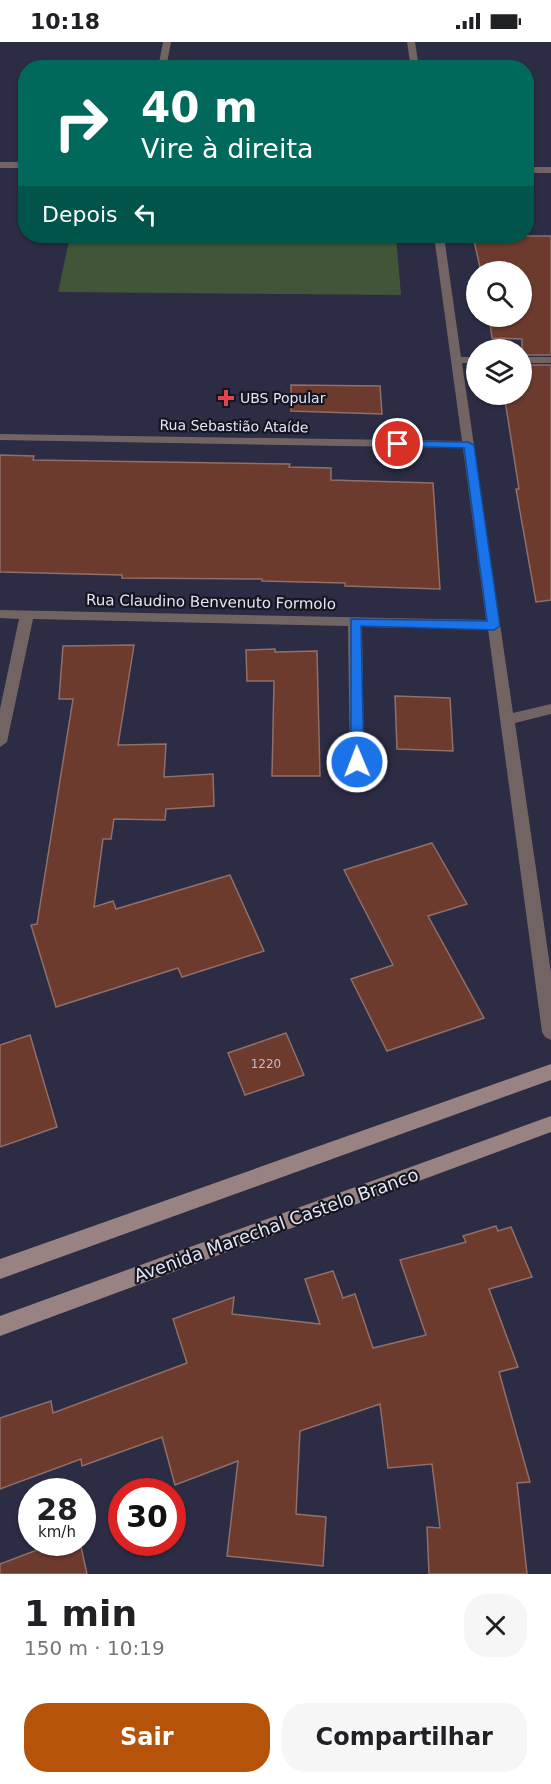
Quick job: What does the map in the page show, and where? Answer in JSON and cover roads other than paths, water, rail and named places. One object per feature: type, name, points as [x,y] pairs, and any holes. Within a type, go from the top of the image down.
[{"type":"street","points":[[164,60],[167,42]]},
{"type":"street","points":[[411,42],[414,60]]},
{"type":"street","points":[[0,165],[18,165]]},
{"type":"street","points":[[534,170],[551,170]]},
{"type":"street","points":[[440,243],[551,1032]]},
{"type":"street","points":[[456,360],[466,360]]},
{"type":"street","points":[[532,360],[551,360]]},
{"type":"street","name":"Rua Sebastião Ataíde","points":[[0,437],[468,445]]},
{"type":"street","name":"Rua Claudino Benvenuto Formolo","points":[[0,614],[494,626]]},
{"type":"street","points":[[0,742],[27,614]]},
{"type":"street","points":[[355,622],[357,762]]},
{"type":"street","points":[[506,720],[551,710]]},
{"type":"street","points":[[0,1269],[551,1072]]},
{"type":"street","name":"Avenida Marechal Castelo Branco","points":[[0,1326],[551,1124]]},
{"type":"place","name":"UBS Popular","points":[[226,398]]}]
